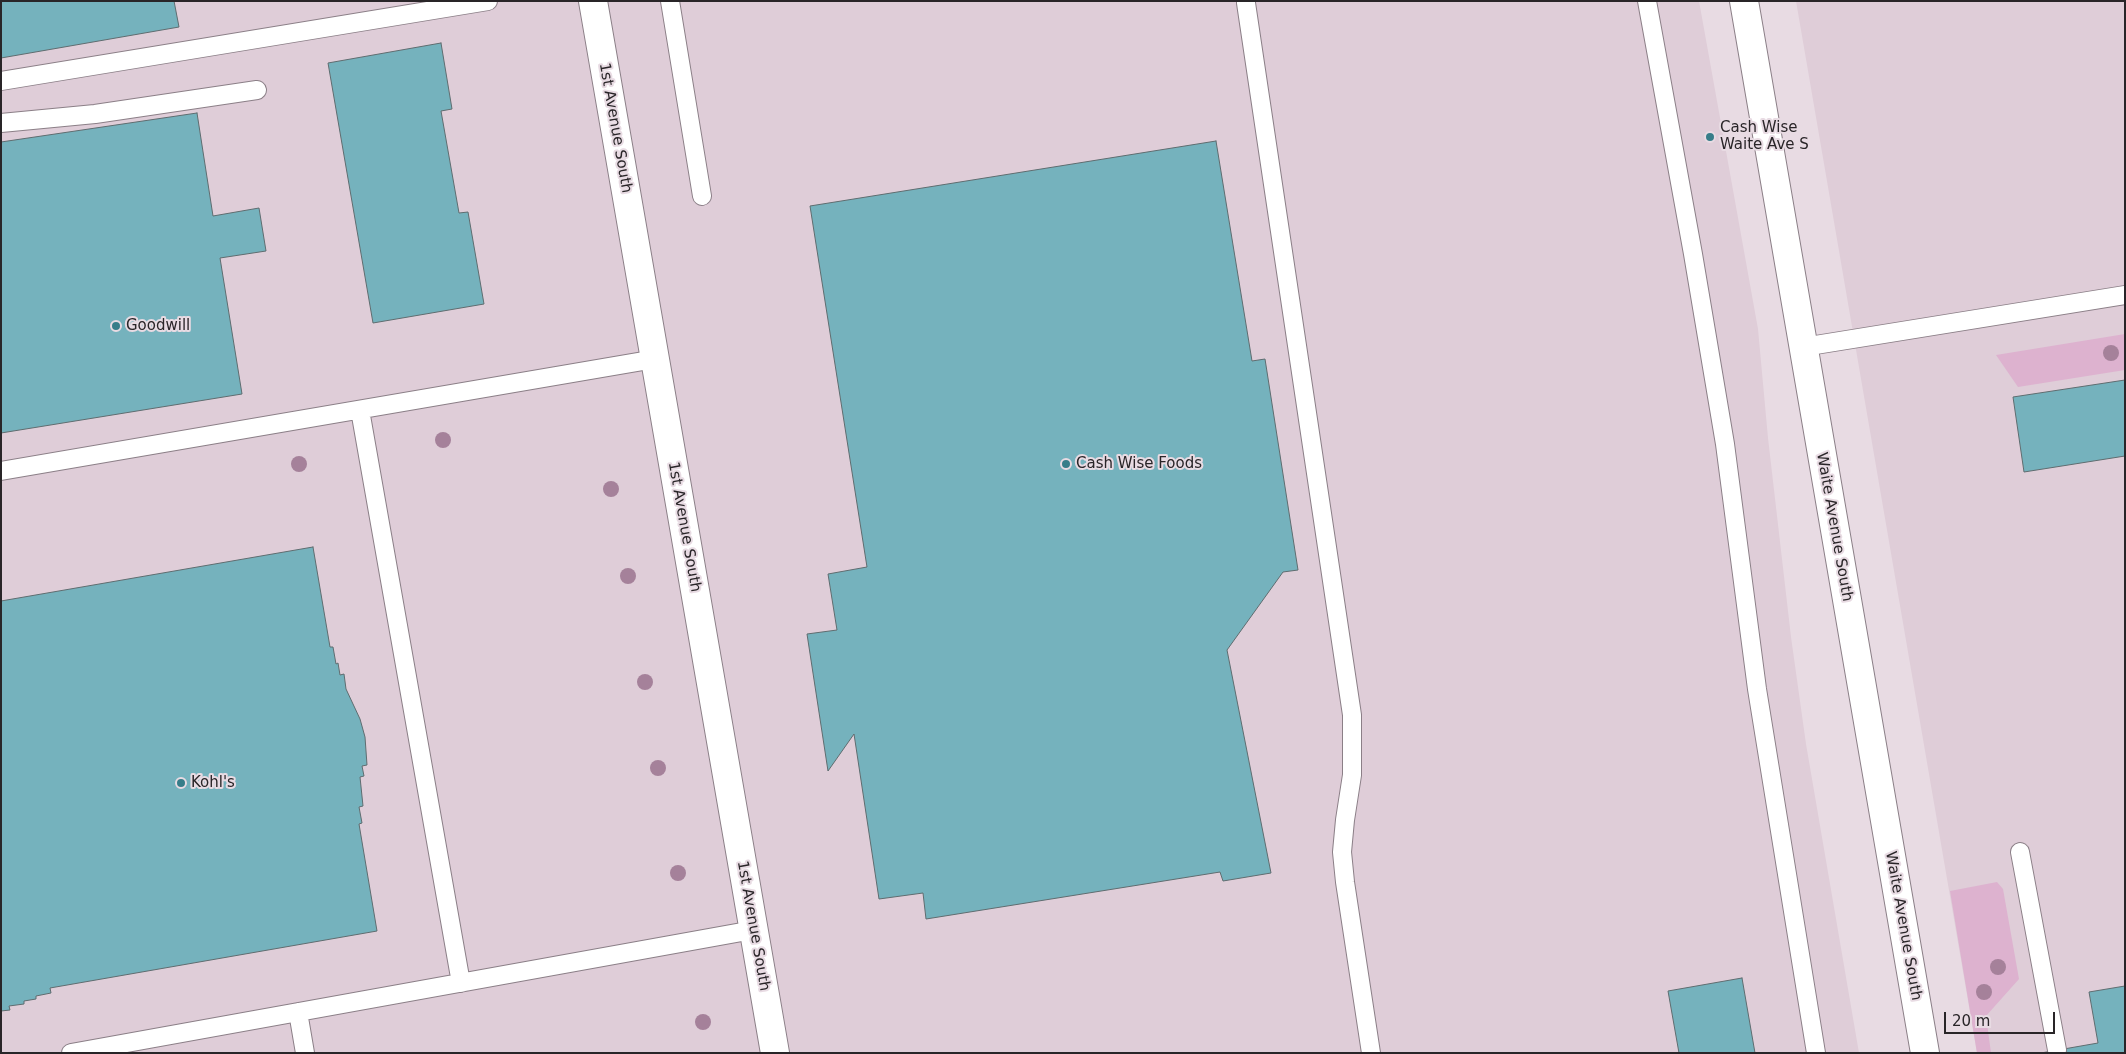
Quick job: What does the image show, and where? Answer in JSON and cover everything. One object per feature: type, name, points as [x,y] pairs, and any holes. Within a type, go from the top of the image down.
[{"type":"street","name":"1st Avenue South","points":[[593,1],[774,1053]]},
{"type":"street","name":"Waite Avenue South","points":[[1744,1],[1925,1053]]},
{"type":"lane","points":[[1,81],[488,1]]},
{"type":"lane","points":[[670,1],[702,196]]},
{"type":"lane","points":[[1647,1],[1692,245],[1725,444],[1757,688],[1816,1053]]},
{"type":"lane","points":[[1246,3],[1352,715],[1352,775],[1342,852],[1371,1053]]},
{"type":"lane","points":[[1,123],[95,114],[257,90]]},
{"type":"lane","points":[[1803,347],[2125,295]]},
{"type":"lane","points":[[1,471],[655,359]]},
{"type":"lane","points":[[360,410],[461,982]]},
{"type":"lane","points":[[2020,852],[2057,1050]]},
{"type":"lane","points":[[71,1053],[754,930]]},
{"type":"lane","points":[[298,1012],[305,1053]]},
{"type":"shaded area","points":[[1,1],[1699,1],[1758,329],[1768,438],[1791,637],[1806,744],[1859,1053],[1,1053]]},
{"type":"shaded area","points":[[1796,1],[2125,1],[2125,1053],[1977,1053]]},
{"type":"shaded area","points":[[2125,334],[2125,370],[2018,387],[1996,355]]},
{"type":"shaded area","points":[[1997,882],[2003,889],[2019,979],[1986,1016],[1991,1053],[1977,1053],[1950,891]]},
{"type":"building","points":[[1,1],[174,1],[179,27],[1,58]]},
{"type":"building","points":[[441,43],[452,109],[441,111],[459,213],[468,212],[484,304],[373,323],[328,63]]},
{"type":"building","name":"Goodwill","points":[[197,113],[213,216],[259,208],[266,251],[220,258],[242,394],[1,433],[1,142]]},
{"type":"building","name":"Cash Wise Foods","points":[[1216,141],[1252,361],[1265,359],[1298,570],[1283,572],[1227,650],[1271,873],[1223,881],[1220,872],[926,919],[923,893],[879,899],[854,734],[828,771],[807,634],[837,630],[828,574],[867,567],[810,206]]},
{"type":"building","points":[[2125,380],[2125,456],[2024,472],[2013,397]]},
{"type":"building","name":"Kohl's","points":[[313,547],[330,647],[333,647],[340,675],[344,674],[346,689],[360,719],[365,737],[367,765],[362,766],[364,776],[360,777],[363,806],[359,807],[362,823],[359,824],[377,931],[50,988],[51,993],[36,996],[36,999],[24,1001],[24,1004],[9,1006],[10,1010],[1,1011],[1,601]]},
{"type":"building","points":[[1742,978],[1755,1053],[1679,1053],[1668,991]]},
{"type":"building","points":[[2125,986],[2125,1053],[2041,1053],[2098,1043],[2089,992]]},
{"type":"place","name":"Cash Wise Waite Ave S","points":[[1710,137]]},
{"type":"place","name":"Goodwill","points":[[116,326]]},
{"type":"place","name":"Cash Wise Foods","points":[[1066,464]]},
{"type":"place","name":"Kohl's","points":[[181,783]]}]
